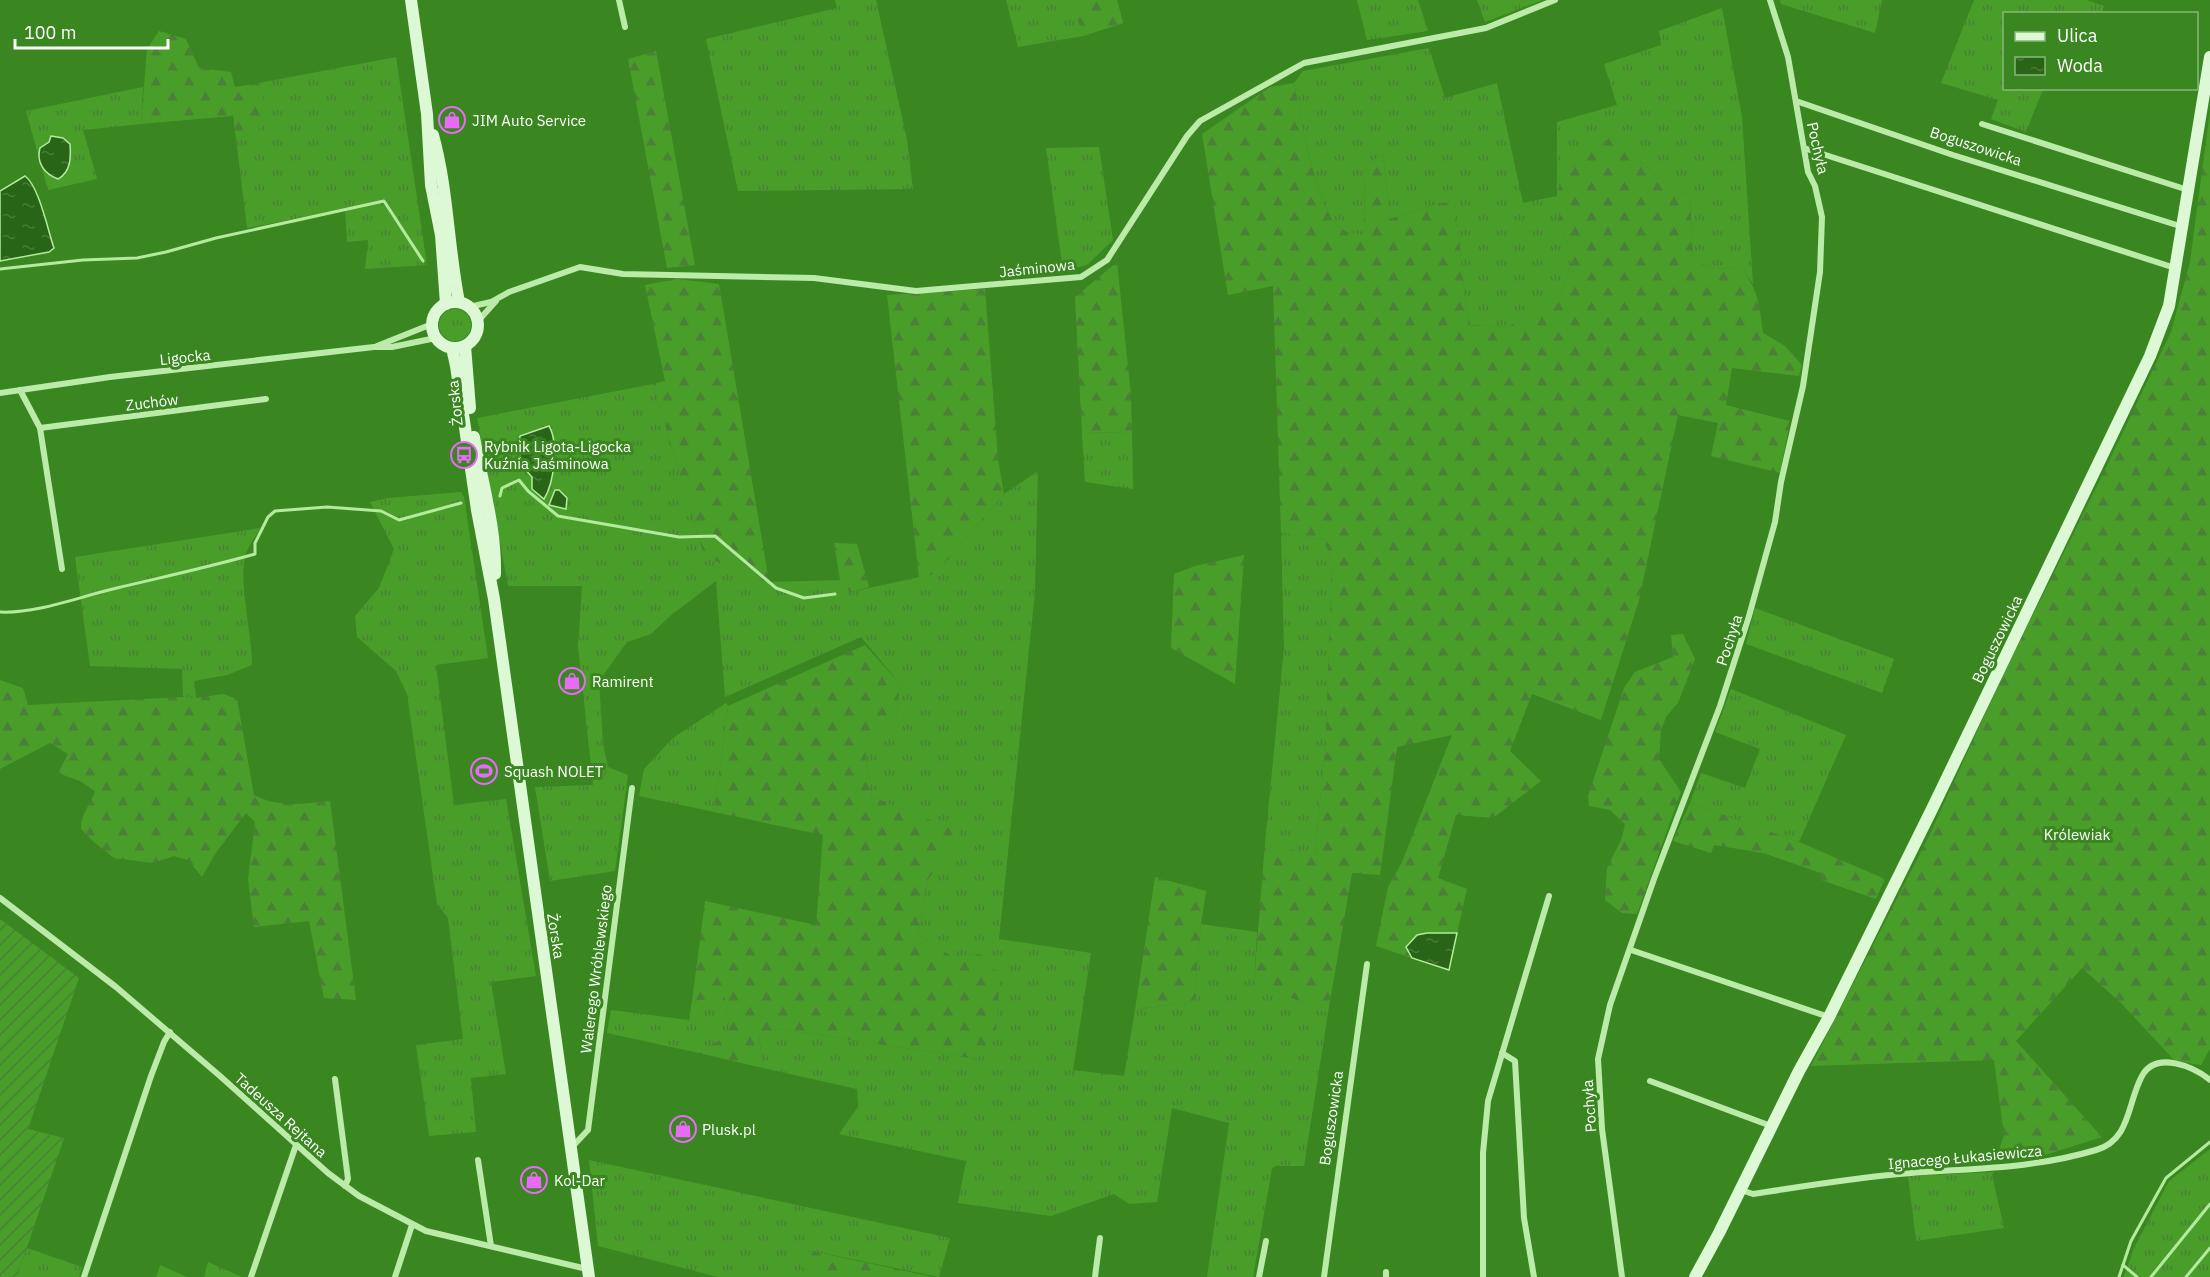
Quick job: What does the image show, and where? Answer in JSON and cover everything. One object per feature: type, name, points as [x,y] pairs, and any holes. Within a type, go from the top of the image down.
[{"type":"main road","points":[[411,0],[427,114],[438,154],[458,304],[478,321],[475,338],[465,346],[452,348],[436,338],[432,324],[436,312],[458,304]]},
{"type":"main road","name":"Boguszowicka","points":[[1695,1277],[1829,1017],[1933,807],[2150,356],[2169,306],[2210,57]]},
{"type":"main road","name":"Żorska","points":[[465,346],[472,427],[495,558],[494,599]]},
{"type":"main road","name":"Żorska","points":[[452,348],[477,510],[494,599],[588,1273]]},
{"type":"street","points":[[619,0],[625,27]]},
{"type":"street","name":"Jaśminowa","points":[[458,304],[485,304],[509,292],[580,267],[623,274],[814,279],[916,291],[1081,277],[1107,260],[1187,136],[1200,121],[1304,63],[1486,28],[1555,0]]},
{"type":"street","name":"Pochyła","points":[[1622,1277],[1602,1129],[1598,1059],[1610,1005],[1654,879],[1724,694],[1749,616],[1775,522],[1781,482],[1803,386],[1820,272],[1822,217],[1815,186],[1808,172],[1788,57],[1770,0]]},
{"type":"street","name":"Boguszowicka","points":[[1796,101],[1953,155],[2183,227]]},
{"type":"street","name":"Boguszowicka","points":[[1982,124],[2189,190]]},
{"type":"street","points":[[1804,148],[2176,269]]},
{"type":"street","name":"Jaśminowa","points":[[478,321],[499,298]]},
{"type":"street","name":"Ligocka","points":[[374,347],[432,324]]},
{"type":"street","name":"Ligocka","points":[[0,393],[110,377],[374,347],[392,347],[436,338]]},
{"type":"street","points":[[20,390],[40,428],[62,569]]},
{"type":"street","name":"Zuchów","points":[[40,428],[266,399]]},
{"type":"street","name":"Walerego Wróblewskiego","points":[[572,1147],[588,1130],[632,788]]},
{"type":"street","points":[[1483,1277],[1483,1153],[1488,1101],[1549,896]]},
{"type":"street","name":"Tadeusza Rejtana","points":[[0,898],[116,987],[170,1032],[345,1186],[412,1225],[434,1233],[588,1273]]},
{"type":"street","points":[[1631,950],[1829,1017]]},
{"type":"street","name":"Boguszowicka","points":[[1324,1277],[1367,964]]},
{"type":"street","points":[[84,1277],[151,1076],[170,1032]]},
{"type":"street","points":[[1502,1053],[1515,1061],[1524,1218],[1534,1277]]},
{"type":"street","name":"Ignacego Łukasiewicza","points":[[1741,1190],[1753,1194],[1900,1174],[2035,1165],[2093,1151],[2112,1142],[2128,1118],[2142,1076],[2152,1067],[2161,1064],[2182,1064],[2200,1072],[2210,1080]]},
{"type":"street","points":[[335,1079],[348,1179],[345,1186]]},
{"type":"street","points":[[1650,1081],[1772,1126]]},
{"type":"street","points":[[251,1277],[296,1145]]},
{"type":"street","points":[[478,1160],[491,1246]]},
{"type":"street","points":[[395,1277],[412,1225]]},
{"type":"street","points":[[1095,1277],[1100,1238]]},
{"type":"street","points":[[1260,1277],[1266,1241]]},
{"type":"green space","points":[[835,0],[876,0],[907,140],[913,189],[738,191],[706,39],[837,8]]},
{"type":"green space","points":[[1006,0],[1117,0],[1123,23],[1083,36],[1018,47]]},
{"type":"green space","points":[[1071,0],[1117,0],[1123,23],[1083,36]]},
{"type":"green space","points":[[1357,0],[1418,0],[1428,31],[1367,40]]},
{"type":"green space","points":[[1477,0],[1543,0],[1485,22]]},
{"type":"green space","points":[[1780,0],[1882,0],[1875,33],[1781,4]]},
{"type":"green space","points":[[1974,0],[2086,0],[2104,6],[2102,12],[2003,12],[2003,90],[2043,90],[2026,132],[1991,119],[1998,100],[1941,83]]},
{"type":"green space","points":[[1722,8],[1742,117],[1753,284],[1741,267],[1714,269],[1693,261],[1690,196],[1670,187],[1612,137],[1580,158],[1559,181],[1559,225],[1573,258],[1561,295],[1508,327],[1468,325],[1455,202],[1440,203],[1390,219],[1383,153],[1365,166],[1364,235],[1341,229],[1332,219],[1317,183],[1294,83],[1303,71],[1429,48],[1445,98],[1497,83],[1523,203],[1557,196],[1557,122],[1617,105],[1604,64],[1661,45],[1659,31]]},
{"type":"green space","points":[[159,31],[186,39],[199,68],[231,72],[235,87],[259,83],[266,120],[257,132],[236,139],[233,116],[141,124],[147,49]]},
{"type":"green space","points":[[656,51],[695,265],[667,268],[628,59]]},
{"type":"green space","points":[[396,57],[427,265],[365,269],[368,240],[347,242],[345,209],[247,228],[236,139],[257,132],[263,95],[259,83]]},
{"type":"green space","points":[[1294,83],[1317,184],[1332,219],[1341,229],[1364,235],[1365,166],[1383,153],[1390,219],[1440,203],[1455,202],[1468,325],[1508,327],[1561,295],[1573,258],[1559,225],[1559,181],[1580,158],[1612,137],[1670,187],[1690,196],[1693,261],[1714,269],[1741,267],[1757,298],[1763,333],[1785,346],[1802,365],[1799,376],[1732,368],[1726,405],[1790,421],[1780,473],[1711,456],[1718,423],[1678,415],[1639,600],[1601,720],[1532,694],[1510,751],[1541,781],[1493,818],[1456,815],[1438,878],[1467,889],[1457,933],[1427,933],[1407,947],[1412,958],[1376,946],[1388,887],[1402,862],[1452,735],[1397,747],[1380,875],[1352,873],[1328,1013],[1254,982],[1265,843],[1315,856],[1326,739],[1332,561],[1324,540],[1281,533],[1273,286],[1228,295],[1202,134],[1270,87]]},
{"type":"green space","points":[[143,87],[141,124],[83,130],[97,179],[48,190],[26,111]]},
{"type":"green space","name":"Królewiak","points":[[2210,111],[2210,1049],[2201,1065],[2175,1061],[2121,1003],[2082,968],[2016,1041],[2102,1137],[2042,1156],[1998,1153],[2004,1135],[1994,1060],[1811,1066],[1927,840],[2005,671],[2171,332],[2190,262]]},
{"type":"green space","points":[[1099,147],[1113,240],[1087,265],[1063,271],[1046,148]]},
{"type":"green space","points":[[1117,262],[1131,395],[1132,432],[1082,433],[1075,297]]},
{"type":"green space","points":[[677,279],[719,284],[769,582],[735,571],[704,555],[653,384],[665,381],[645,285]]},
{"type":"green space","points":[[985,289],[998,458],[1004,494],[935,574],[919,577],[887,295]]},
{"type":"green space","points":[[455,309],[466,314],[471,325],[466,336],[455,341],[444,336],[439,325],[444,314]]},
{"type":"green space","points":[[653,384],[704,555],[769,582],[840,580],[851,592],[919,577],[941,567],[1004,494],[1038,471],[1035,592],[999,939],[1091,953],[1073,1070],[1124,1076],[1135,1010],[1194,1001],[1201,924],[1257,932],[1254,982],[1328,1013],[1304,1166],[1278,1165],[1272,1168],[1253,1277],[1207,1277],[1229,1123],[1172,1108],[1157,1202],[1129,1204],[1114,1194],[1051,1216],[958,1203],[966,1161],[839,1134],[858,1107],[857,1089],[763,1068],[759,1034],[780,1029],[977,1059],[980,954],[951,956],[918,934],[927,881],[960,832],[872,797],[865,750],[896,717],[900,684],[861,637],[725,697],[716,581],[670,616],[651,634],[627,642],[599,681],[603,744],[608,767],[628,775],[615,871],[550,881],[535,787],[593,785],[578,646],[582,586],[508,586],[477,418]]},
{"type":"green space","points":[[1132,432],[1133,489],[1085,482],[1082,433]]},
{"type":"green space","points":[[461,492],[464,497],[488,658],[436,665],[454,805],[506,799],[536,976],[491,982],[506,1074],[471,1078],[476,1132],[429,1136],[416,1045],[463,1039],[448,918],[437,904],[407,694],[396,671],[357,637],[355,616],[379,588],[394,549],[370,502],[388,498]]},
{"type":"green space","points":[[260,528],[246,553],[244,568],[252,665],[227,675],[194,681],[196,698],[183,697],[182,669],[90,666],[75,557]]},
{"type":"green space","points":[[1281,533],[1324,540],[1332,561],[1326,739],[1315,856],[1265,843],[1284,648]]},
{"type":"green space","points":[[834,543],[857,544],[869,587],[851,592],[840,580]]},
{"type":"green space","points":[[1244,555],[1235,684],[1171,648],[1174,574],[1195,566]]},
{"type":"green space","points":[[1755,608],[1894,659],[1882,693],[1746,644]]},
{"type":"green space","points":[[1683,634],[1695,659],[1678,703],[1666,717],[1661,730],[1659,759],[1681,792],[1637,914],[1622,913],[1605,900],[1607,868],[1622,838],[1625,824],[1610,810],[1589,806],[1588,796],[1624,688],[1635,672],[1673,657],[1671,635]]},
{"type":"green space","points":[[865,645],[900,684],[896,717],[865,751],[872,797],[961,832],[927,881],[918,934],[951,956],[980,954],[1000,975],[996,1034],[977,1059],[780,1029],[759,1035],[763,1068],[699,1053],[730,1034],[725,997],[692,1001],[705,901],[816,925],[823,835],[714,812],[728,706]]},
{"type":"green space","points":[[0,680],[23,688],[28,705],[196,698],[223,694],[237,699],[254,795],[282,803],[330,801],[356,1000],[324,998],[309,921],[254,927],[248,879],[255,822],[246,813],[215,854],[202,877],[188,860],[174,856],[153,863],[114,858],[95,843],[81,829],[81,824],[95,791],[80,781],[58,773],[68,754],[50,743],[0,769]]},
{"type":"green space","points":[[1731,689],[1846,735],[1799,842],[1690,803],[1701,773],[1745,788],[1760,749],[1715,732]]},
{"type":"green space","points":[[726,703],[728,706],[714,812],[639,796],[644,769],[673,738]]},
{"type":"green space","points":[[1690,803],[1799,842],[1885,879],[1876,899],[1821,880],[1821,873],[1763,853],[1714,845],[1711,853],[1673,841]]},
{"type":"green space","points":[[1155,877],[1206,891],[1194,1001],[1135,1010]]},
{"type":"green space","points":[[0,919],[79,978],[28,1129],[64,1138],[17,1277],[0,1277]]},
{"type":"green space","points":[[725,996],[730,1034],[699,1053],[607,1033],[611,1010],[689,1020],[692,1001]]},
{"type":"green space","points":[[2210,1149],[2210,1277],[2124,1277],[2134,1248],[2169,1181]]},
{"type":"green space","points":[[589,1160],[950,1238],[939,1277],[808,1250],[801,1277],[718,1277],[598,1246]]},
{"type":"green space","points":[[1994,1172],[1992,1175],[2004,1228],[1916,1241],[1908,1176]]},
{"type":"green space","points":[[27,1248],[82,1267],[79,1277],[17,1277]]},
{"type":"green space","points":[[807,1250],[933,1277],[801,1277]]},
{"type":"green space","points":[[208,1262],[242,1277],[204,1277]]},
{"type":"green space","points":[[160,1265],[187,1277],[156,1277]]},
{"type":"water","points":[[51,136],[63,138],[70,144],[68,168],[58,179],[45,171],[39,158],[40,148],[49,142]]},
{"type":"water","points":[[25,176],[35,189],[54,248],[49,252],[0,261],[0,191]]},
{"type":"water","points":[[549,426],[554,442],[554,463],[544,499],[532,489],[532,477],[522,463],[519,442],[520,436]]},
{"type":"water","points":[[555,490],[559,490],[567,498],[566,509],[549,505]]},
{"type":"water","points":[[1457,933],[1449,970],[1412,958],[1406,947],[1417,935]]},
{"type":"waterway","points":[[0,269],[83,260],[137,258],[384,201],[423,261]]},
{"type":"waterway","points":[[500,496],[502,488],[519,480],[528,491],[558,516],[679,537],[715,536],[776,588],[804,598],[835,594]]},
{"type":"waterway","points":[[0,612],[44,607],[255,554],[255,543],[268,517],[275,511],[327,507],[381,511],[399,520],[461,503]]},
{"type":"waterway","points":[[2119,1277],[2131,1241],[2166,1178],[2210,1142]]},
{"type":"waterway","points":[[2151,1277],[2210,1204]]},
{"type":"waterway","points":[[2186,1277],[2210,1248]]},
{"type":"waterway","points":[[2123,1265],[2137,1277]]},
{"type":"place","name":"JIM Auto Service","points":[[452,120]]},
{"type":"place","name":"Rybnik Ligota-Ligocka Kuźnia Jaśminowa","points":[[464,455]]},
{"type":"place","name":"Ramirent","points":[[572,681]]},
{"type":"place","name":"Squash NOLET","points":[[484,771]]},
{"type":"place","name":"Plusk.pl","points":[[683,1129]]},
{"type":"place","name":"Kol-Dar","points":[[534,1180]]}]
